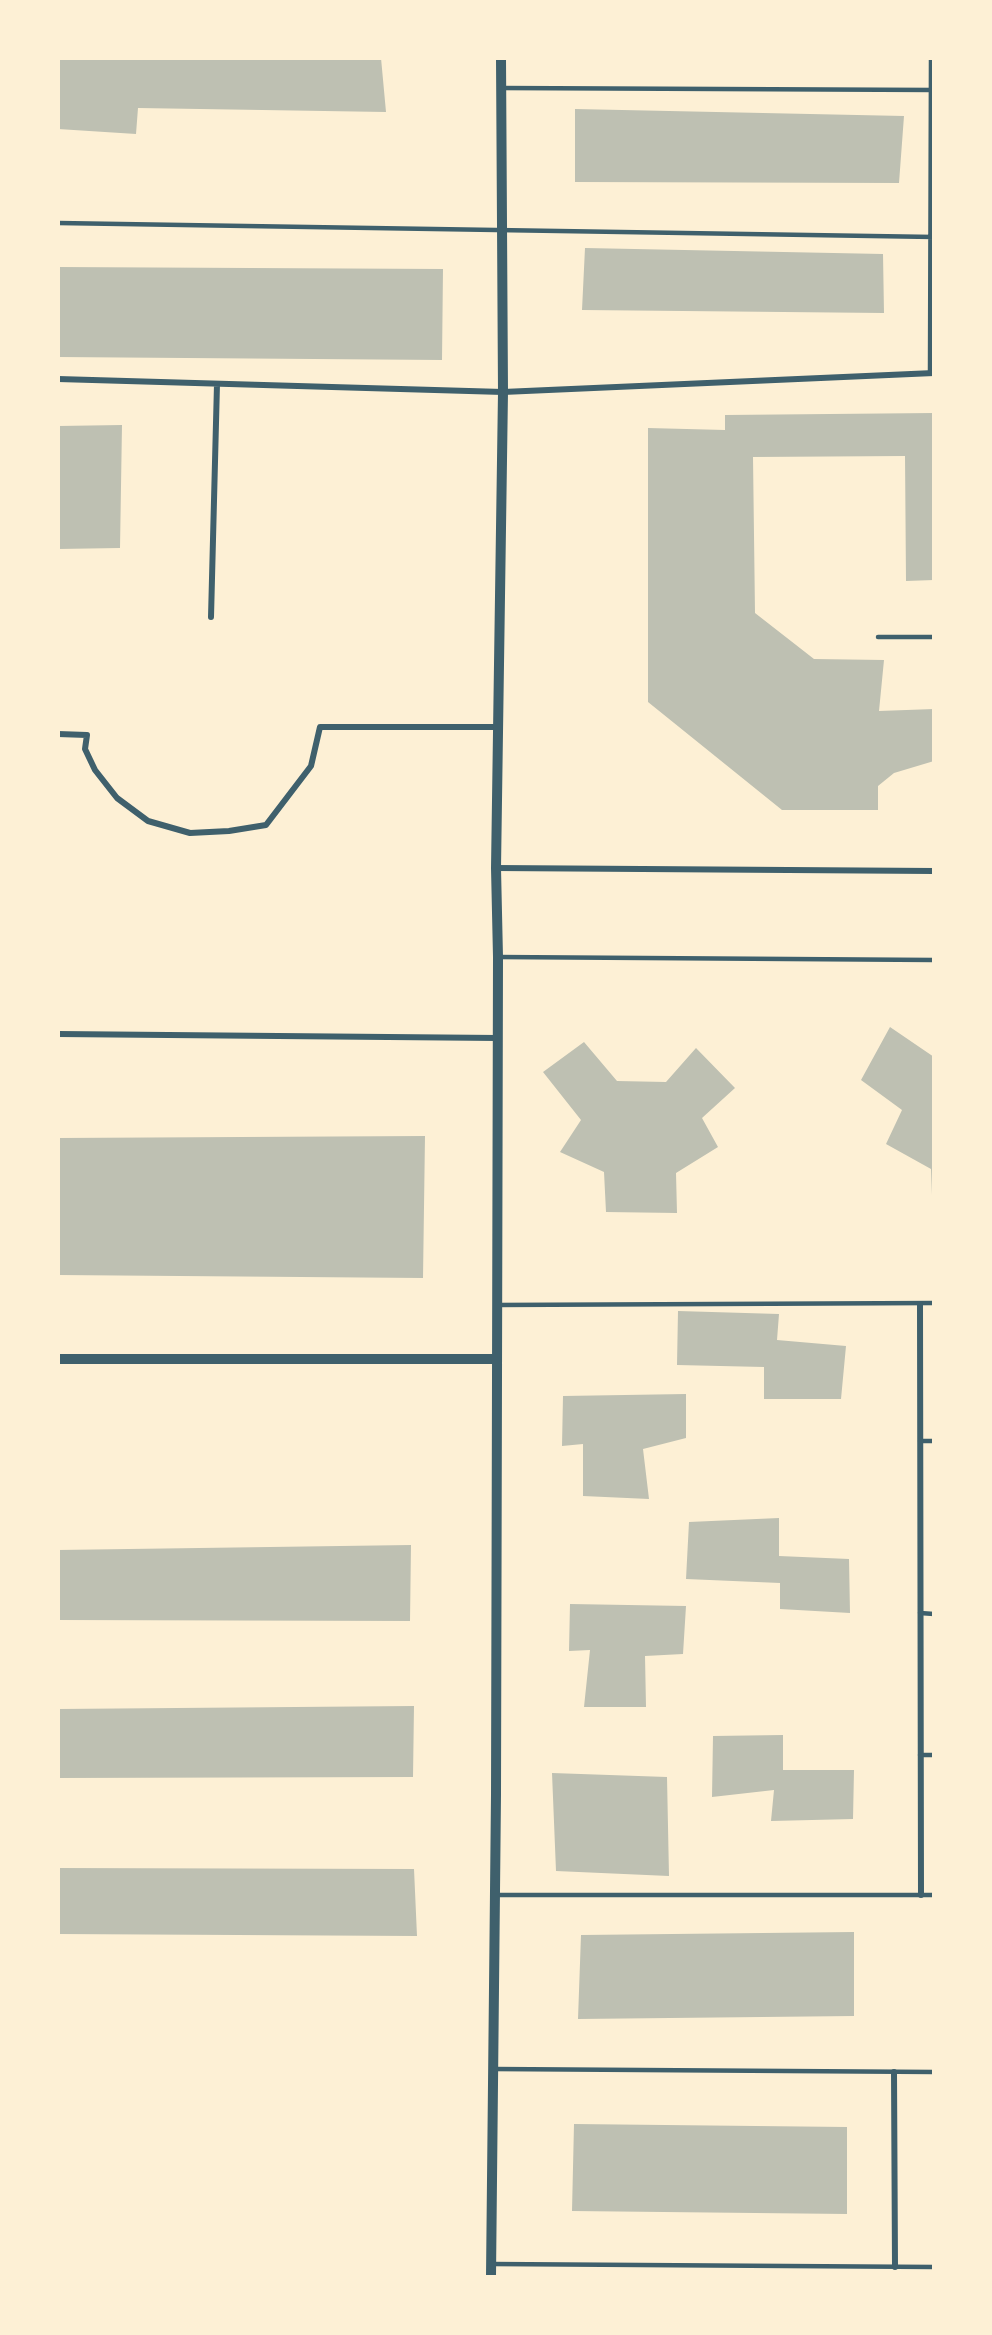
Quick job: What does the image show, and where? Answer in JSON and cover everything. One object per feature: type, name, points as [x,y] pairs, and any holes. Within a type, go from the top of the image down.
[{"type":"street","points":[[491,2277],[497,1359],[498,957],[496,868],[500,727],[503,392],[501,58]]},
{"type":"street","points":[[58,379],[503,392],[932,373]]},
{"type":"street","points":[[211,617],[218,384]]},
{"type":"street","points":[[58,734],[87,735],[85,749],[95,770],[117,798],[148,821],[190,833],[229,831],[266,825],[311,766],[320,727],[500,727]]},
{"type":"street","points":[[496,868],[933,872]]},
{"type":"street","points":[[58,1034],[498,1038]]},
{"type":"street","points":[[920,1304],[921,1895]]},
{"type":"street","points":[[58,1359],[497,1359]]},
{"type":"street","points":[[894,2072],[895,2267]]},
{"type":"lane","points":[[931,58],[932,373]]},
{"type":"lane","points":[[501,88],[932,90]]},
{"type":"lane","points":[[58,223],[933,237]]},
{"type":"lane","points":[[878,637],[933,637]]},
{"type":"lane","points":[[498,957],[933,960]]},
{"type":"lane","points":[[497,1305],[933,1304]]},
{"type":"lane","points":[[920,1441],[933,1441]]},
{"type":"lane","points":[[920,1613],[933,1614]]},
{"type":"lane","points":[[920,1755],[933,1755]]},
{"type":"lane","points":[[495,1894],[933,1895]]},
{"type":"lane","points":[[494,2069],[933,2072]]},
{"type":"lane","points":[[492,2264],[933,2267]]},
{"type":"building","points":[[58,58],[381,58],[386,112],[138,108],[136,134],[58,129]]},
{"type":"building","points":[[575,109],[904,116],[899,183],[575,182]]},
{"type":"building","points":[[585,248],[883,254],[884,313],[582,310]]},
{"type":"building","points":[[58,267],[443,269],[442,360],[58,357]]},
{"type":"building","points":[[934,413],[934,580],[906,581],[905,456],[753,457],[755,613],[814,659],[884,660],[879,711],[934,709],[934,761],[894,773],[878,786],[878,810],[782,810],[648,702],[648,428],[725,430],[725,415]]},
{"type":"building","points":[[122,425],[120,548],[58,549],[58,426]]},
{"type":"building","points":[[890,1027],[934,1057],[934,1195],[932,1195],[931,1169],[886,1144],[902,1110],[861,1080]]},
{"type":"building","points":[[584,1042],[617,1081],[666,1082],[696,1048],[735,1088],[702,1118],[718,1147],[676,1173],[677,1213],[606,1212],[604,1172],[560,1152],[581,1120],[543,1072]]},
{"type":"building","points":[[425,1136],[423,1278],[58,1275],[58,1138]]},
{"type":"building","points":[[678,1311],[779,1314],[777,1340],[846,1346],[841,1399],[764,1399],[764,1367],[677,1365]]},
{"type":"building","points":[[686,1394],[686,1438],[643,1449],[649,1499],[583,1496],[583,1444],[562,1446],[563,1396]]},
{"type":"building","points":[[779,1518],[779,1556],[849,1559],[850,1613],[780,1609],[780,1583],[686,1579],[689,1522]]},
{"type":"building","points":[[411,1545],[410,1621],[58,1620],[58,1550]]},
{"type":"building","points":[[570,1604],[686,1606],[683,1654],[645,1656],[646,1707],[584,1707],[590,1650],[569,1651]]},
{"type":"building","points":[[414,1706],[413,1777],[58,1778],[58,1709]]},
{"type":"building","points":[[783,1735],[783,1770],[854,1770],[853,1819],[771,1821],[774,1790],[712,1797],[713,1736]]},
{"type":"building","points":[[552,1773],[667,1777],[669,1876],[556,1871]]},
{"type":"building","points":[[58,1868],[414,1869],[417,1936],[58,1934]]},
{"type":"building","points":[[854,1932],[854,2016],[578,2019],[581,1935]]},
{"type":"building","points":[[574,2124],[847,2127],[847,2214],[572,2211]]}]
